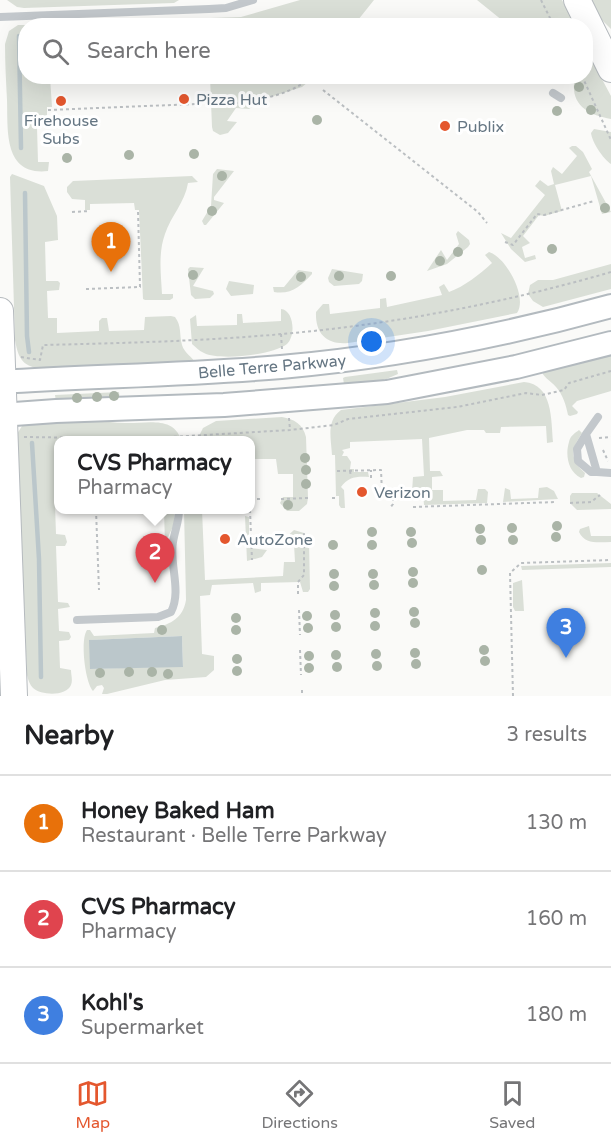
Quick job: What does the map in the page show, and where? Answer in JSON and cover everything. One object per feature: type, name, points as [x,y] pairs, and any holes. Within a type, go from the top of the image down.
[{"type":"main road","points":[[577,0],[586,18]]},
{"type":"main road","points":[[593,32],[611,69]]},
{"type":"main road","name":"Belle Terre Parkway","points":[[1,382],[230,370],[367,357],[429,348],[502,333],[611,306]]},
{"type":"main road","points":[[0,311],[14,696]]},
{"type":"main road","name":"Belle Terre Parkway","points":[[2,415],[224,405],[387,392],[516,367],[611,343]]},
{"type":"lane","points":[[0,16],[226,8],[253,0]]},
{"type":"lane","points":[[598,417],[577,449],[578,461],[591,472],[611,471]]},
{"type":"lane","points":[[586,434],[597,472]]},
{"type":"lane","points":[[77,620],[158,617],[171,612],[175,600],[173,543],[179,514]]},
{"type":"path","points":[[541,0],[550,18]]},
{"type":"path","points":[[211,106],[258,100],[301,84]]},
{"type":"path","points":[[586,84],[611,140]]},
{"type":"path","points":[[323,90],[478,212],[487,223]]},
{"type":"path","points":[[48,110],[196,104]]},
{"type":"path","points":[[505,242],[513,244],[537,214],[594,201]]},
{"type":"path","points":[[86,289],[141,287],[138,211]]},
{"type":"path","points":[[72,212],[90,212]]},
{"type":"path","points":[[20,357],[40,360],[43,345],[191,340],[281,334],[391,320],[519,296],[611,272]]},
{"type":"path","points":[[281,334],[282,347]]},
{"type":"path","points":[[211,436],[334,425],[348,419],[457,407],[526,393],[542,395],[564,390],[569,383],[611,371]]},
{"type":"path","points":[[289,418],[290,430]]},
{"type":"path","points":[[611,436],[598,438],[611,471]]},
{"type":"path","points":[[22,437],[54,437]]},
{"type":"path","points":[[371,470],[371,478]]},
{"type":"path","points":[[337,471],[381,470],[382,493],[393,492],[393,504],[390,508]]},
{"type":"path","points":[[350,471],[351,477]]},
{"type":"path","points":[[570,503],[591,502],[600,495]]},
{"type":"path","points":[[281,499],[308,498]]},
{"type":"path","points":[[332,498],[337,498]]},
{"type":"path","points":[[255,499],[262,499]]},
{"type":"path","points":[[413,507],[556,501]]},
{"type":"path","points":[[96,514],[99,590]]},
{"type":"path","points":[[250,514],[252,560]]},
{"type":"path","points":[[298,594],[298,582],[304,575],[304,533]]},
{"type":"path","points":[[513,696],[510,573],[521,563],[611,560]]},
{"type":"path","points":[[299,610],[300,635]]},
{"type":"path","points":[[300,650],[301,675]]},
{"type":"path","points":[[302,690],[302,696]]},
{"type":"shaded area","points":[[7,0],[179,0],[174,3],[24,8],[17,7]]},
{"type":"shaded area","points":[[300,0],[374,0],[360,18],[210,18],[241,17]]},
{"type":"shaded area","points":[[477,0],[562,0],[571,18],[499,18]]},
{"type":"shaded area","points":[[590,0],[611,0],[611,29],[599,17]]},
{"type":"shaded area","points":[[18,25],[18,84],[50,84],[52,107],[47,107],[47,126],[37,127],[38,162],[49,162],[48,171],[33,171],[23,166],[11,149],[5,44],[9,31]]},
{"type":"shaded area","points":[[593,62],[611,96],[611,119],[594,115],[582,107],[577,101],[574,84],[593,84]]},
{"type":"shaded area","points":[[210,84],[306,84],[264,99],[249,109],[236,108],[227,121],[237,122],[228,133],[220,135],[213,131]]},
{"type":"shaded area","points":[[594,129],[611,132],[611,164],[593,141],[591,133]]},
{"type":"shaded area","points":[[576,146],[583,152],[592,169],[589,172],[611,212],[602,214],[591,176],[555,185],[562,211],[544,216],[539,215],[523,236],[530,243],[522,247],[525,258],[535,255],[536,259],[525,262],[511,249],[501,233],[511,238],[545,195],[535,186],[540,180],[548,186],[554,184],[551,171],[553,167],[562,174],[577,156],[569,148]]},
{"type":"shaded area","points":[[217,169],[234,171],[214,197],[214,200],[224,203],[204,225],[202,221],[211,206],[213,174]]},
{"type":"shaded area","points":[[12,174],[44,186],[57,216],[58,240],[45,242],[46,281],[60,283],[59,290],[47,291],[48,318],[57,318],[57,333],[99,331],[99,321],[102,318],[107,318],[109,331],[144,330],[145,317],[171,316],[175,317],[179,324],[183,348],[196,364],[48,370],[29,366],[21,359],[15,340],[10,177]]},
{"type":"shaded area","points":[[192,176],[198,182],[188,183],[168,227],[161,249],[162,294],[173,294],[173,298],[145,300],[143,299],[139,210],[135,210],[134,203],[90,204],[90,210],[85,210],[85,200],[72,199],[67,192],[67,187],[73,181]]},
{"type":"shaded area","points":[[458,231],[469,240],[468,247],[447,264],[427,271],[441,250],[447,260],[459,244],[456,234]]},
{"type":"shaded area","points":[[489,252],[502,261],[514,278],[520,297],[517,313],[428,331],[348,343],[328,340],[320,332],[316,312],[323,304],[329,304],[330,314],[380,308],[380,299],[386,298],[387,307],[442,295],[439,287],[444,284],[449,292],[455,290],[472,280],[492,263],[485,255]]},
{"type":"shaded area","points":[[611,264],[611,289],[543,307],[533,301],[528,294],[530,285],[538,280],[553,280]]},
{"type":"shaded area","points":[[190,267],[204,268],[193,286],[213,291],[214,294],[210,298],[195,299],[191,295],[188,269]]},
{"type":"shaded area","points":[[332,269],[363,274],[362,281],[359,284],[334,286],[328,278]]},
{"type":"shaded area","points":[[298,270],[312,272],[312,274],[295,289],[280,293],[274,292],[273,287],[284,287]]},
{"type":"shaded area","points":[[229,281],[254,285],[253,294],[231,296],[226,289]]},
{"type":"shaded area","points":[[281,309],[285,310],[291,318],[292,335],[287,344],[280,348],[259,354],[222,357],[204,353],[192,344],[190,319],[196,315],[197,326],[237,325],[237,314],[242,314],[243,323],[281,321]]},
{"type":"shaded area","points":[[611,352],[611,391],[577,401],[572,406],[578,412],[577,414],[568,415],[561,393],[545,377],[541,369]]},
{"type":"shaded area","points":[[397,370],[398,374],[384,380],[344,384],[343,378],[345,377]]},
{"type":"shaded area","points":[[524,382],[540,389],[549,404],[553,442],[547,443],[546,426],[501,427],[500,433],[467,430],[429,438],[430,471],[440,471],[443,476],[432,477],[432,490],[443,490],[443,501],[476,500],[478,489],[485,489],[488,492],[487,503],[424,505],[423,492],[412,492],[413,477],[424,476],[422,439],[350,442],[350,448],[342,450],[344,452],[342,456],[347,456],[351,462],[350,469],[354,469],[354,472],[368,472],[369,477],[353,478],[341,487],[344,490],[345,508],[341,508],[339,496],[336,496],[335,455],[332,455],[330,436],[333,419],[341,410],[445,397]]},
{"type":"shaded area","points":[[119,392],[120,401],[56,402],[55,395]]},
{"type":"shaded area","points":[[282,417],[297,423],[303,429],[306,437],[307,504],[299,511],[287,511],[280,503],[283,497],[293,497],[293,474],[278,474],[276,459],[255,459],[255,436],[199,436],[203,428],[216,421]]},
{"type":"shaded area","points":[[31,421],[157,422],[172,427],[179,436],[54,436],[56,534],[65,535],[67,542],[65,546],[56,546],[58,602],[68,603],[70,607],[58,609],[59,631],[69,632],[71,637],[69,640],[59,641],[60,668],[71,670],[72,681],[69,689],[54,694],[37,691],[32,687],[27,675],[17,434],[22,426]]},
{"type":"shaded area","points":[[579,430],[582,433],[573,454],[576,463],[585,473],[581,478],[570,467],[567,452],[570,438]]},
{"type":"shaded area","points":[[547,487],[554,491],[558,499],[503,502],[505,488],[510,490],[511,499],[538,498],[539,488]]},
{"type":"shaded area","points":[[572,493],[597,493],[611,504],[611,509],[577,510],[570,503]]},
{"type":"shaded area","points":[[164,514],[175,514],[174,524],[165,544]]},
{"type":"shaded area","points":[[184,514],[202,514],[205,580],[283,576],[284,562],[295,562],[294,544],[283,544],[282,541],[294,530],[304,533],[309,541],[310,589],[308,592],[303,592],[300,582],[261,583],[261,591],[255,593],[253,583],[212,585],[210,595],[200,596],[202,654],[214,656],[214,670],[206,677],[165,680],[107,694],[102,694],[104,688],[102,685],[97,686],[93,691],[84,661],[84,642],[87,630],[90,630],[94,636],[154,633],[155,628],[179,616],[186,600]],"holes":[[[182,636],[183,666],[90,669],[90,640]]]},
{"type":"shaded area","points":[[245,516],[249,517],[249,548],[267,550],[262,557],[247,561]]},
{"type":"shaded area","points":[[589,526],[591,536],[611,536],[611,542],[593,542],[585,539],[579,532],[580,529]]},
{"type":"shaded area","points":[[611,563],[611,567],[522,570],[521,566]]},
{"type":"shaded area","points":[[522,580],[524,611],[515,611],[513,583]]},
{"type":"shaded area","points":[[182,636],[183,667],[90,669],[89,640]]},
{"type":"waterway","points":[[20,84],[21,148]]},
{"type":"waterway","points":[[25,193],[29,352]]},
{"type":"waterway","points":[[32,443],[39,559],[41,677]]},
{"type":"place","name":"Pizza Hut","points":[[184,99]]},
{"type":"place","name":"Firehouse Subs","points":[[61,101]]},
{"type":"place","name":"Publix","points":[[445,126]]},
{"type":"place","name":"Honey Baked Ham","points":[[111,272]]},
{"type":"place","name":"Verizon","points":[[362,492]]},
{"type":"place","name":"AutoZone","points":[[225,539]]},
{"type":"place","name":"CVS Pharmacy","points":[[155,583]]},
{"type":"place","name":"Kohl's","points":[[566,658]]}]
